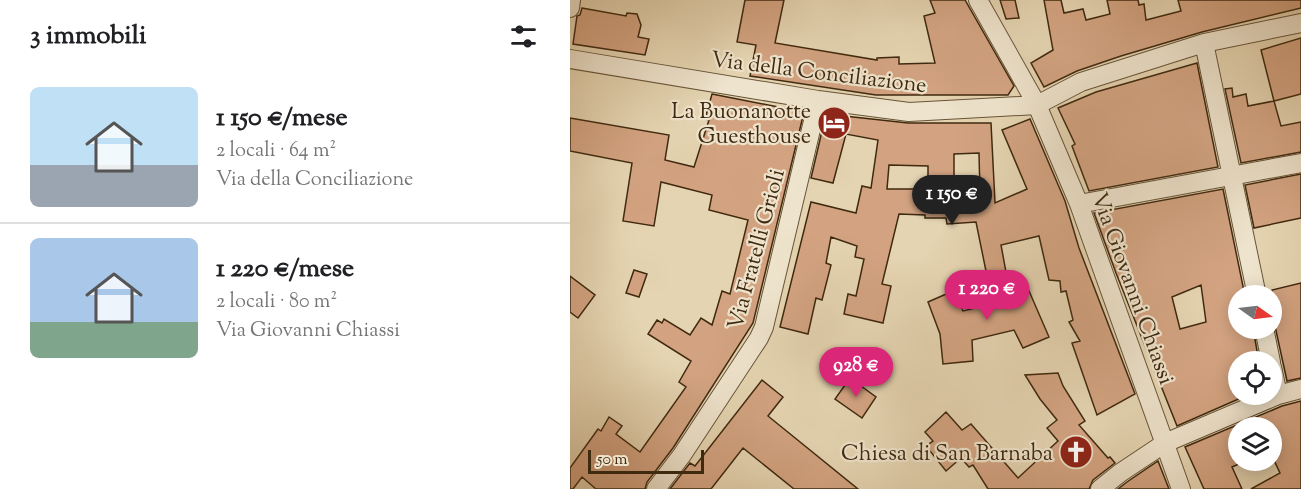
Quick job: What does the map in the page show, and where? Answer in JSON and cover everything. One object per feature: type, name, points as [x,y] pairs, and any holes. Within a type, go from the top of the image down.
[{"type":"street","points":[[570,8],[571,0]]},
{"type":"street","name":"Via Giovanni Chiassi","points":[[978,0],[1037,105],[1079,204],[1181,489]]},
{"type":"street","name":"Via della Conciliazione","points":[[570,59],[818,100],[909,112],[1037,105],[1081,82],[1204,43],[1301,23]]},
{"type":"street","points":[[1204,43],[1255,285]]},
{"type":"street","name":"Via Fratelli Grioli","points":[[656,489],[682,455],[759,338],[818,100]]},
{"type":"street","points":[[1079,204],[1301,163]]},
{"type":"street","points":[[1282,393],[1301,389]]},
{"type":"street","points":[[1100,489],[1164,443],[1252,405]]},
{"type":"building","points":[[745,0],[784,0],[775,43],[877,60],[877,58],[899,57],[899,64],[935,63],[924,16],[935,13],[930,0],[965,0],[1014,86],[1008,95],[876,95],[750,76],[756,45],[737,42]]},
{"type":"building","points":[[1000,0],[1015,0],[1019,18],[1006,19]]},
{"type":"building","points":[[1044,0],[1061,0],[1064,13],[1083,9],[1086,20],[1110,14],[1107,0],[1138,0],[1139,5],[1144,4],[1146,20],[1181,11],[1178,0],[1301,0],[1301,8],[1202,32],[1121,56],[1077,71],[1044,87],[1031,63],[1053,50]]},
{"type":"building","points":[[582,8],[626,16],[627,13],[637,14],[641,25],[638,37],[649,39],[645,55],[573,44],[577,16],[580,15]]},
{"type":"building","points":[[1301,38],[1301,94],[1274,101],[1261,50]]},
{"type":"building","points":[[1197,63],[1218,167],[1089,191],[1072,146],[1075,144],[1058,108],[1096,92]]},
{"type":"building","points":[[1232,88],[1233,97],[1246,94],[1248,106],[1274,101],[1281,126],[1301,122],[1301,152],[1241,163],[1225,89]]},
{"type":"building","points":[[712,94],[804,112],[753,323],[673,448],[647,482],[645,489],[596,489],[582,477],[573,489],[570,489],[570,468],[598,429],[601,431],[609,417],[622,426],[616,434],[640,452],[686,387],[679,382],[691,361],[648,334],[657,320],[662,323],[664,319],[690,335],[701,318],[712,325],[722,291],[730,294],[748,220],[709,210],[712,195],[661,182],[654,226],[623,221],[632,163],[570,151],[570,118],[669,135],[665,160],[694,167],[709,120],[705,119]]},
{"type":"building","points":[[826,114],[908,123],[991,123],[995,203],[1027,189],[1002,130],[1030,119],[1065,201],[1079,248],[1135,394],[1097,415],[1072,343],[1080,341],[1069,322],[1073,320],[1066,291],[1061,292],[1060,281],[1049,280],[1039,236],[1001,245],[1006,272],[987,276],[976,222],[947,224],[946,218],[899,214],[882,284],[891,286],[883,323],[844,314],[848,294],[856,296],[864,259],[855,257],[857,246],[831,237],[826,263],[831,265],[822,300],[816,298],[808,334],[780,327],[811,202],[856,213],[862,186],[871,188],[878,140],[846,134],[833,183],[811,178]],"holes":[[[979,153],[980,194],[954,197],[954,154]],[[889,165],[928,166],[928,189],[887,189]]]},
{"type":"building","points":[[1301,174],[1301,218],[1254,228],[1245,185]]},
{"type":"building","points":[[1223,189],[1243,285],[1228,285],[1228,339],[1255,339],[1257,351],[1228,351],[1228,404],[1177,426],[1094,213]],"holes":[[[1201,285],[1206,322],[1180,329],[1172,297]]]},
{"type":"building","points":[[634,270],[647,274],[639,297],[626,293]]},
{"type":"building","points":[[570,276],[595,295],[578,318],[570,312]]},
{"type":"building","points":[[1023,277],[1049,337],[1023,348],[1014,330],[972,340],[973,361],[943,364],[940,334],[928,302],[953,291],[963,311],[1004,301],[1003,279]]},
{"type":"building","points":[[1301,283],[1301,378],[1287,381],[1278,339],[1282,339],[1282,288]]},
{"type":"building","points":[[1058,373],[1063,386],[1085,421],[1079,425],[1115,463],[1093,480],[1089,489],[988,489],[973,465],[969,467],[961,458],[946,471],[926,446],[933,441],[925,432],[946,412],[962,430],[971,424],[1018,478],[1058,441],[1047,428],[1057,420],[1025,375]]},
{"type":"building","points":[[850,378],[876,397],[862,418],[835,399]]},
{"type":"building","points":[[762,380],[783,397],[768,416],[858,489],[794,489],[743,448],[711,489],[670,489],[690,463],[695,466]]},
{"type":"building","points":[[1301,401],[1301,489],[1251,489],[1282,471],[1282,417],[1256,417]]},
{"type":"building","points":[[1228,429],[1228,471],[1234,471],[1242,489],[1204,489],[1185,447]]},
{"type":"building","points":[[1158,461],[1169,489],[1118,489],[1127,482]]},
{"type":"place","name":"La Buonanotte Guesthouse","points":[[834,123]]},
{"type":"place","name":"Chiesa di San Barnaba","points":[[1076,452]]}]
